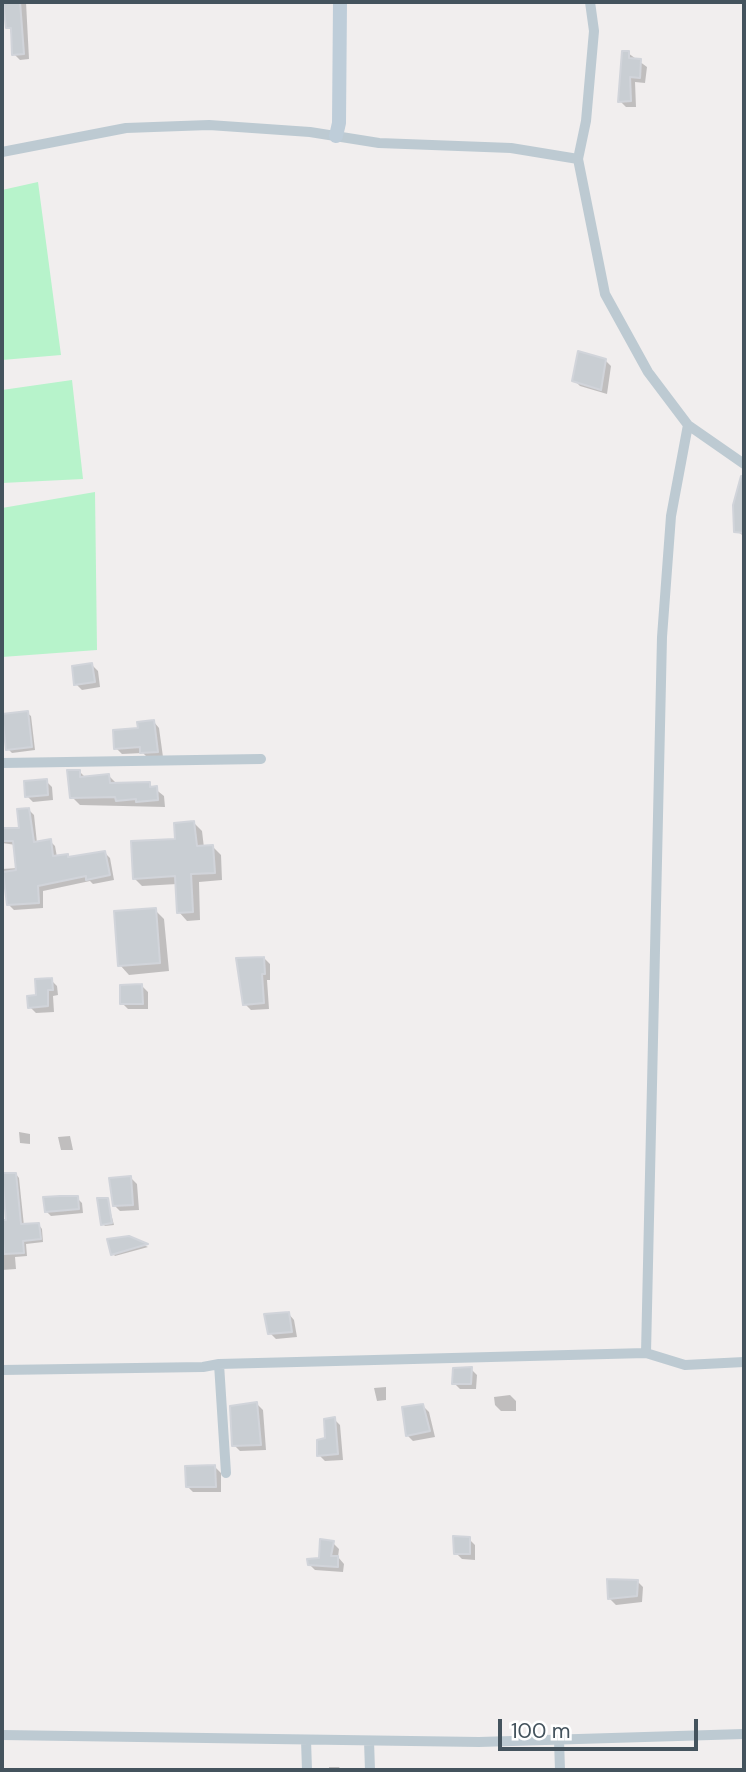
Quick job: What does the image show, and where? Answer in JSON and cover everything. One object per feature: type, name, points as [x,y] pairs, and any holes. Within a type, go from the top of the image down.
[{"type":"street","points":[[336,136],[339,123],[340,2]]},
{"type":"street","points":[[590,2],[594,31],[586,121],[578,159],[605,294],[648,372],[688,425],[744,464]]},
{"type":"street","points":[[2,152],[126,128],[209,125],[336,136],[379,143],[511,148],[578,159]]},
{"type":"street","points":[[646,1353],[662,637],[671,516],[688,425]]},
{"type":"street","points":[[2,763],[261,759]]},
{"type":"street","points":[[2,1370],[203,1367],[219,1364],[646,1353],[685,1365],[744,1362]]},
{"type":"street","points":[[219,1364],[226,1473]]},
{"type":"street","points":[[2,1735],[369,1741],[559,1740],[744,1734]]},
{"type":"street","points":[[306,1740],[307,1770]]},
{"type":"street","points":[[559,1740],[560,1770]]},
{"type":"street","points":[[369,1741],[370,1770]]},
{"type":"green space","points":[[38,182],[61,355],[2,360],[2,190]]},
{"type":"green space","points":[[72,380],[83,479],[2,483],[2,390]]},
{"type":"green space","points":[[95,492],[97,650],[2,657],[2,508]]},
{"type":"building","points":[[3,2],[20,2],[24,54],[12,55],[11,28],[6,28]]},
{"type":"building","points":[[622,51],[629,51],[629,58],[641,59],[640,78],[630,77],[631,101],[618,102]]},
{"type":"building","points":[[578,351],[606,359],[601,390],[572,381]]},
{"type":"building","points":[[741,476],[744,477],[744,533],[734,532],[733,505]]},
{"type":"building","points":[[92,663],[95,682],[74,685],[72,666]]},
{"type":"building","points":[[28,711],[32,747],[6,750],[2,714]]},
{"type":"building","points":[[154,720],[158,752],[140,753],[140,747],[114,749],[113,730],[138,728],[137,722]]},
{"type":"building","points":[[67,770],[80,770],[80,777],[109,774],[110,783],[150,782],[150,787],[157,786],[158,800],[136,802],[136,799],[116,801],[115,797],[70,798]]},
{"type":"building","points":[[47,779],[48,795],[25,797],[24,781]]},
{"type":"building","points":[[29,808],[34,842],[51,839],[53,856],[68,854],[68,857],[105,851],[110,875],[86,880],[86,876],[38,886],[39,903],[7,905],[3,872],[16,870],[13,841],[2,841],[2,828],[19,828],[17,809]]},
{"type":"building","points":[[194,821],[197,846],[213,845],[215,873],[191,874],[193,912],[177,913],[175,876],[133,879],[131,841],[175,839],[174,823]]},
{"type":"building","points":[[156,908],[160,963],[118,966],[114,911]]},
{"type":"building","points":[[264,957],[264,1003],[243,1005],[236,958]]},
{"type":"building","points":[[52,978],[53,990],[48,990],[48,1006],[28,1008],[27,996],[36,995],[35,979]]},
{"type":"building","points":[[142,984],[143,1004],[120,1004],[120,985]]},
{"type":"building","points":[[2,1173],[16,1173],[21,1224],[39,1223],[41,1239],[23,1241],[24,1253],[4,1254],[2,1220],[6,1220]]},
{"type":"building","points":[[131,1176],[133,1205],[113,1206],[109,1178]]},
{"type":"building","points":[[78,1196],[79,1209],[45,1212],[43,1197]]},
{"type":"building","points":[[97,1198],[108,1198],[112,1223],[101,1225]]},
{"type":"building","points":[[129,1236],[148,1244],[111,1255],[107,1239]]},
{"type":"building","points":[[289,1312],[292,1332],[268,1334],[264,1314]]},
{"type":"building","points":[[472,1367],[471,1384],[452,1384],[453,1368]]},
{"type":"building","points":[[257,1402],[261,1445],[232,1446],[230,1406]]},
{"type":"building","points":[[423,1404],[430,1431],[406,1436],[402,1407]]},
{"type":"building","points":[[335,1417],[338,1454],[317,1456],[317,1440],[325,1438],[324,1419]]},
{"type":"building","points":[[215,1465],[216,1487],[186,1487],[185,1466]]},
{"type":"building","points":[[453,1536],[470,1537],[470,1554],[454,1554]]},
{"type":"building","points":[[320,1539],[334,1541],[331,1556],[338,1556],[338,1567],[308,1565],[307,1559],[319,1558]]},
{"type":"building","points":[[607,1579],[638,1580],[637,1596],[608,1599]]}]
